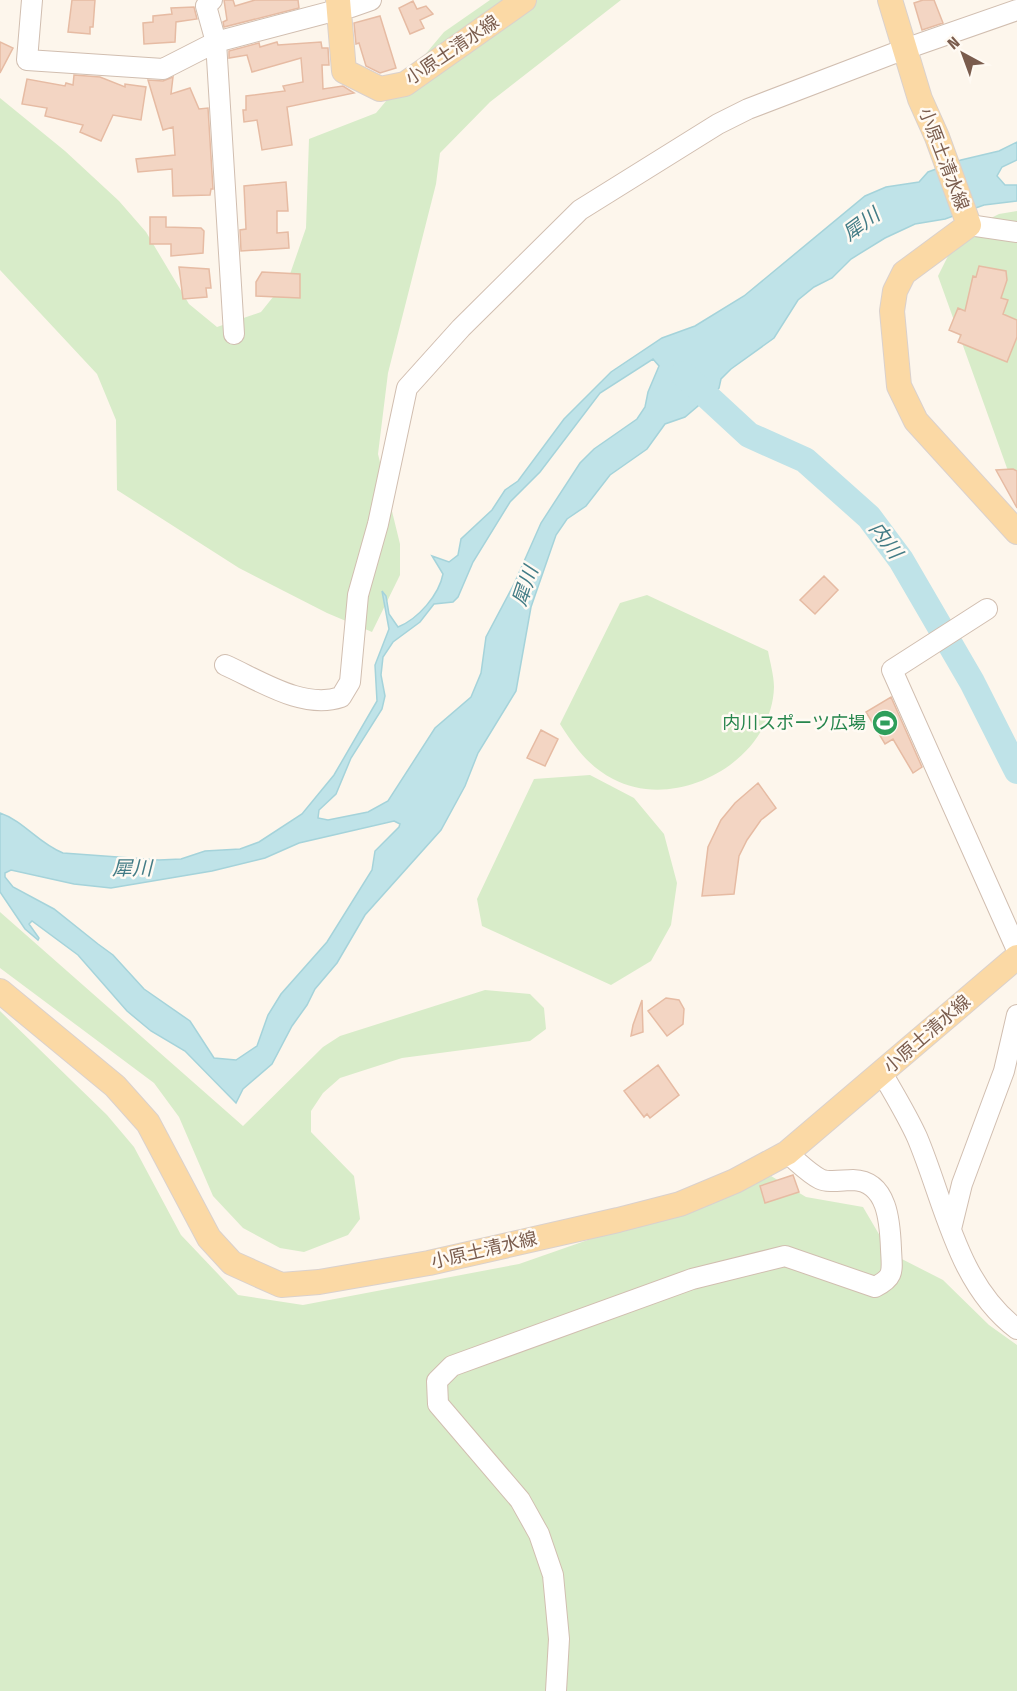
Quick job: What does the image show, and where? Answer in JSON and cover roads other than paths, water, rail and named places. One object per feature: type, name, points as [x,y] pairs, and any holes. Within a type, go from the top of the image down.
[{"type":"main road","name":"小原土清水線","points":[[338,3],[344,72],[380,89],[405,84],[524,0]]},
{"type":"main road","name":"小原土清水線","points":[[890,0],[920,99],[937,136],[968,222],[904,273],[895,291],[892,311],[899,386],[916,421],[1017,532]]},
{"type":"main road","name":"小原土清水線","points":[[0,992],[116,1086],[148,1123],[209,1238],[231,1263],[281,1285],[319,1282],[429,1263],[669,1207],[735,1181],[787,1153],[1017,957]]},
{"type":"street","points":[[32,0],[27,60],[163,69],[216,42],[338,3],[351,7],[371,0]]},
{"type":"street","points":[[212,0],[206,6],[216,42],[234,333]]},
{"type":"street","points":[[225,665],[291,695],[319,701],[341,697],[350,682],[358,595],[378,524],[407,388],[424,366],[580,210],[738,114],[905,49],[1017,10]]},
{"type":"street","points":[[968,222],[1017,232]]},
{"type":"street","points":[[987,609],[892,670],[1017,950]]},
{"type":"street","points":[[951,1229],[962,1184],[1004,1071],[1017,1015]]},
{"type":"street","points":[[882,1073],[917,1138],[968,1270],[980,1290],[1017,1329]]},
{"type":"street","points":[[556,1691],[559,1639],[553,1575],[539,1534],[520,1500],[438,1404],[437,1381],[452,1366],[605,1310],[692,1279],[785,1256],[875,1287],[887,1281],[891,1277],[892,1263],[890,1229],[884,1200],[869,1185],[856,1180],[821,1180],[787,1153]]},
{"type":"water","name":"犀川","points":[[1017,142],[1017,160],[1002,167],[997,176],[1005,185],[1017,185],[1017,201],[984,205],[945,219],[915,224],[885,238],[851,259],[832,278],[814,287],[798,300],[774,338],[731,369],[721,379],[719,388],[685,417],[665,424],[647,449],[610,475],[586,506],[567,519],[556,535],[531,607],[516,691],[478,753],[465,786],[441,830],[365,915],[337,963],[315,989],[272,1064],[243,1089],[236,1103],[185,1051],[151,1031],[127,1011],[78,955],[32,921],[29,924],[39,938],[38,940],[25,929],[0,892],[0,813],[17,821],[46,844],[63,853],[159,860],[181,859],[205,851],[240,849],[259,842],[302,814],[334,775],[377,701],[375,665],[389,629],[382,591],[386,596],[389,614],[398,627],[420,612],[437,590],[443,574],[432,556],[449,562],[458,555],[461,539],[492,510],[505,490],[518,481],[564,419],[611,372],[662,338],[695,326],[744,296],[865,196],[886,187],[919,182],[928,172],[961,160],[999,151]],"holes":[[[653,359],[659,366],[648,392],[645,407],[637,419],[594,449],[580,463],[541,523],[514,584],[486,637],[481,673],[471,697],[435,728],[388,801],[368,812],[328,820],[318,818],[319,810],[336,794],[351,758],[382,709],[385,696],[381,675],[383,657],[393,642],[420,622],[434,604],[453,602],[458,597],[473,562],[510,502],[540,472],[600,393]],[[394,821],[400,824],[399,827],[375,851],[372,870],[327,942],[281,994],[268,1015],[257,1046],[236,1060],[214,1058],[190,1021],[144,989],[113,955],[54,909],[13,887],[5,877],[5,873],[11,870],[74,884],[111,888],[212,871],[265,858],[299,843]]]},
{"type":"waterway","name":"内川","points":[[683,374],[749,435],[805,460],[869,517],[901,560],[972,682],[1017,771]]},
{"type":"place","name":"内川スポーツ広場","points":[[885,723]]}]
